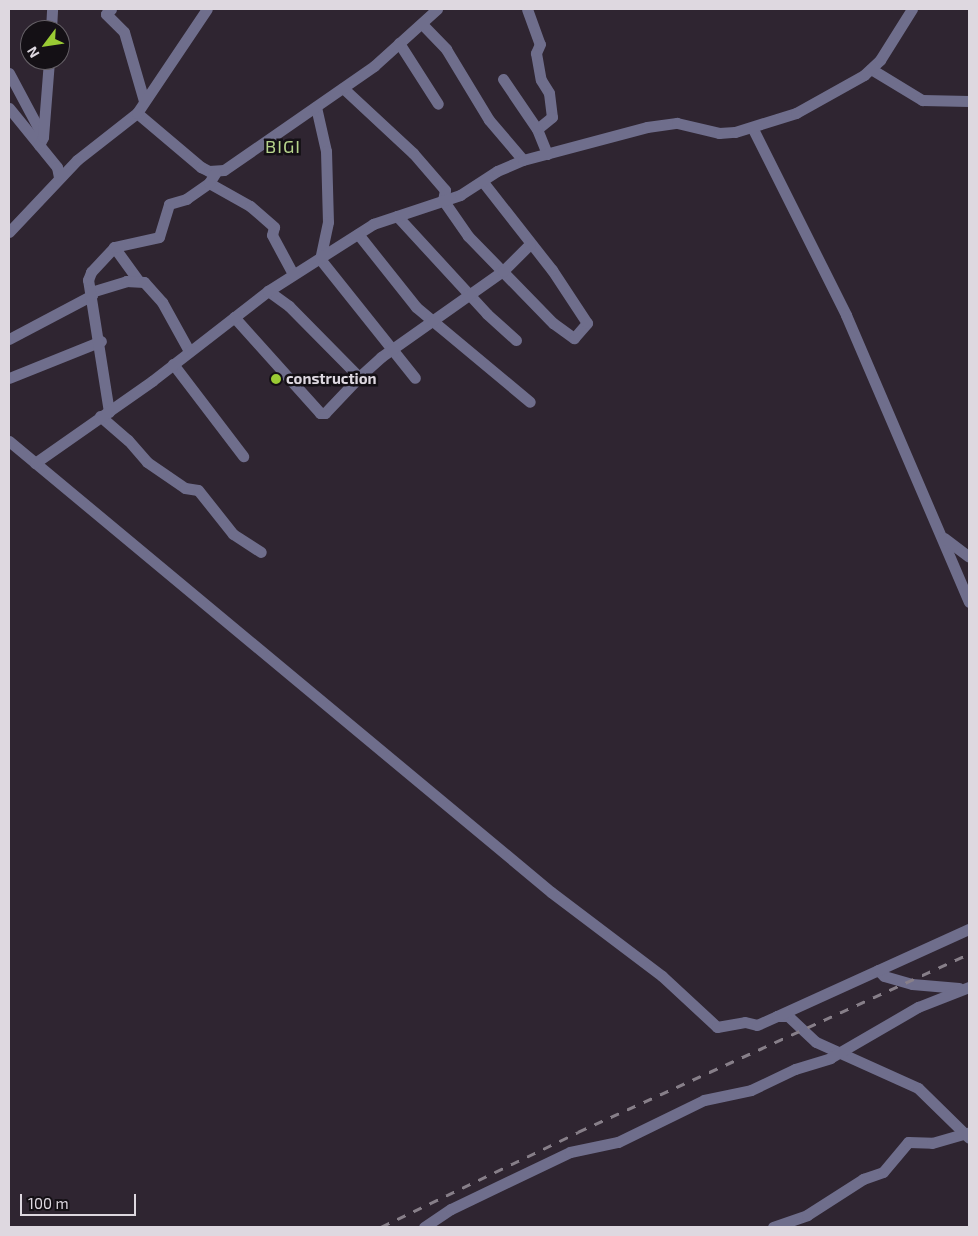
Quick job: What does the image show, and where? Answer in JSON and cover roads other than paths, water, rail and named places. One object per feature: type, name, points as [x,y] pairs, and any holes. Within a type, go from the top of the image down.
[{"type":"street","points":[[111,9],[106,14],[124,32],[144,102]]},
{"type":"street","points":[[9,232],[59,177],[104,135],[136,113],[207,9]]},
{"type":"street","points":[[261,552],[233,534],[198,490],[185,488],[147,462],[105,414],[101,341],[92,293],[91,272],[114,247],[159,237],[169,204],[186,199],[209,183],[216,172],[343,88],[422,24],[437,9]]},
{"type":"street","points":[[527,9],[540,44],[536,53],[541,80],[549,93],[552,117],[537,129]]},
{"type":"street","points":[[35,462],[105,414],[268,291],[358,234],[397,216],[443,200],[483,182],[497,171],[523,160],[665,123],[719,133],[753,129],[796,112],[871,69],[912,9]]},
{"type":"street","points":[[422,24],[446,49],[489,120],[523,160]]},
{"type":"street","points":[[399,43],[438,104]]},
{"type":"street","points":[[871,69],[922,100],[969,101]]},
{"type":"street","points":[[41,141],[48,70]]},
{"type":"street","points":[[9,73],[41,141],[57,167],[59,177]]},
{"type":"street","points":[[503,79],[537,129],[547,154]]},
{"type":"street","points":[[343,88],[419,160],[445,190],[443,200],[453,220],[553,323],[574,338],[587,324],[483,182]]},
{"type":"street","points":[[316,107],[326,151],[328,222],[320,259],[357,308],[394,349],[398,360],[416,378]]},
{"type":"street","points":[[9,108],[41,141]]},
{"type":"street","points":[[136,113],[201,167],[216,172]]},
{"type":"street","points":[[753,129],[846,315],[969,602]]},
{"type":"street","points":[[209,183],[250,206],[274,227],[272,235],[293,274]]},
{"type":"street","points":[[397,216],[516,340]]},
{"type":"street","points":[[358,234],[416,306],[530,402]]},
{"type":"street","points":[[234,317],[320,412],[325,413],[359,377],[394,349],[503,271],[530,244]]},
{"type":"street","points":[[114,247],[138,280],[162,302],[189,350]]},
{"type":"street","points":[[9,339],[92,293],[138,280]]},
{"type":"street","points":[[268,291],[289,306],[359,377]]},
{"type":"street","points":[[9,378],[101,341]]},
{"type":"street","points":[[173,364],[243,456]]},
{"type":"street","points":[[9,441],[551,892],[662,976],[717,1027],[745,1022],[757,1025],[969,929]]},
{"type":"street","points":[[939,532],[969,557]]},
{"type":"street","points":[[878,970],[884,976],[912,984],[966,988]]},
{"type":"street","points":[[424,1227],[451,1209],[570,1152],[618,1142],[704,1100],[751,1090],[840,1052],[918,1007],[966,988]]},
{"type":"street","points":[[777,1016],[796,1021],[809,1037],[918,1088],[967,1136]]},
{"type":"street","points":[[773,1227],[807,1215],[864,1179],[883,1172],[908,1142],[932,1143],[967,1136]]},
{"type":"railway","points":[[381,1227],[578,1132],[969,954]]},
{"type":"place","name":"construction","points":[[276,379]]},
{"type":"district","name":"BIGI","points":[[283,146]]}]
